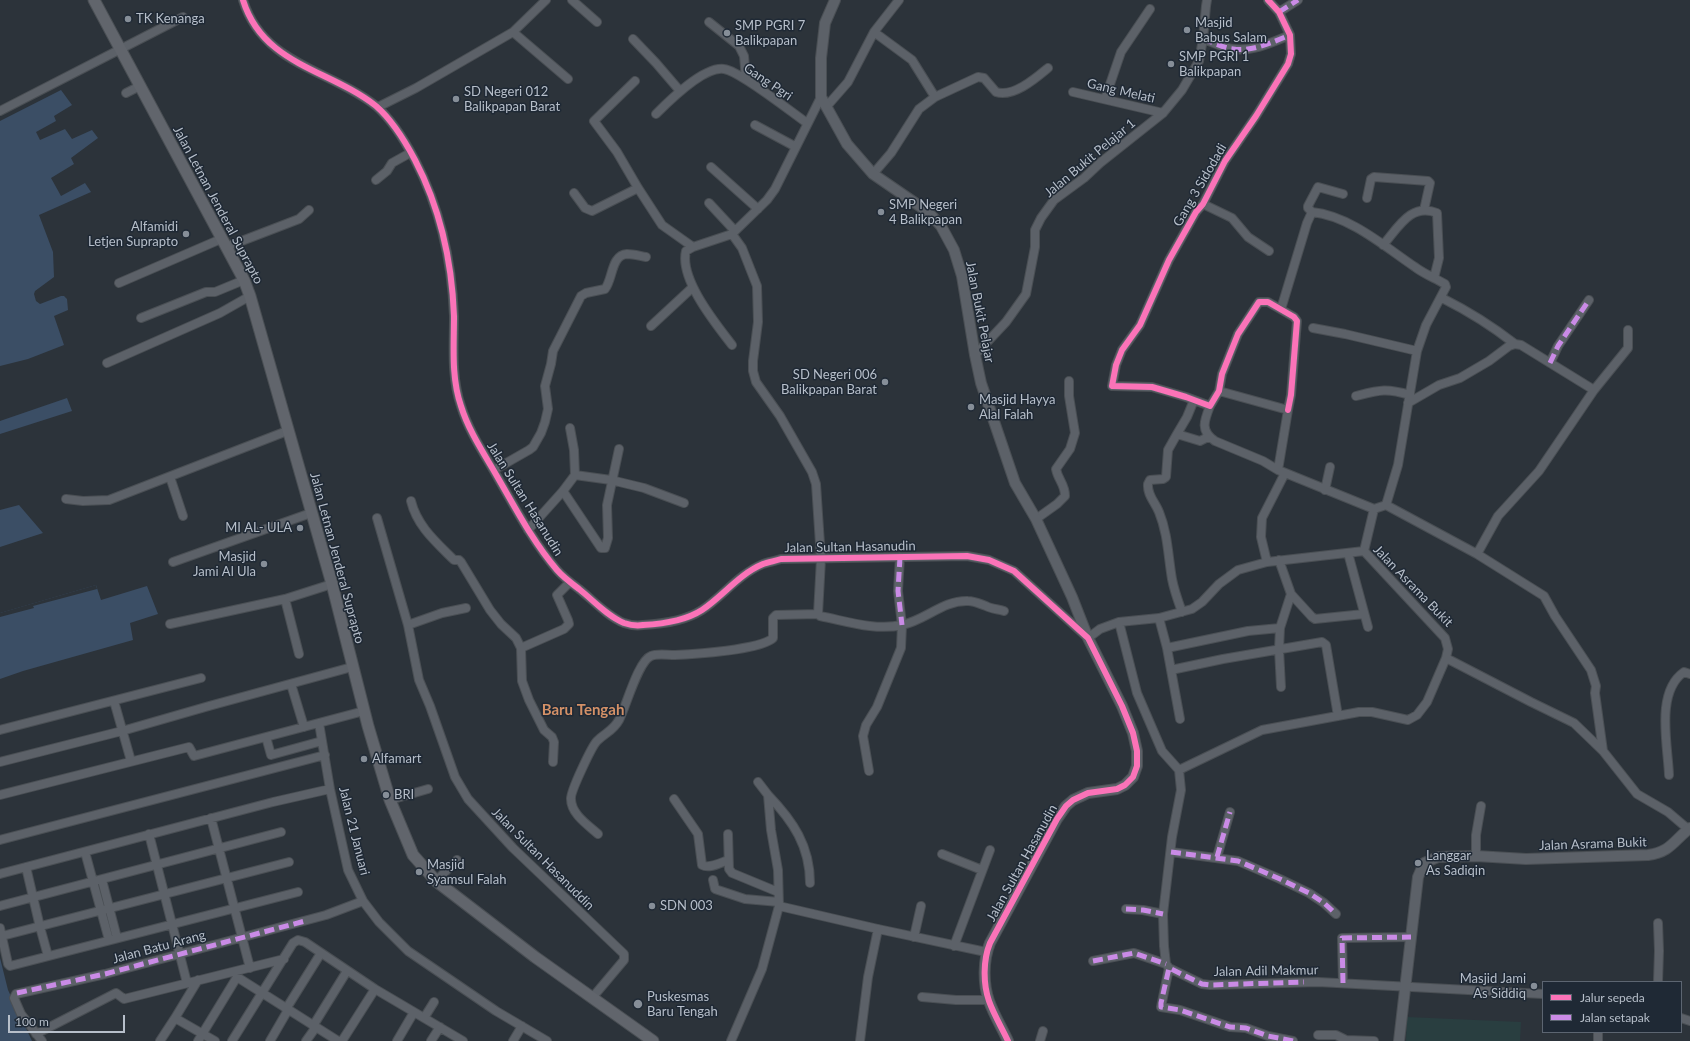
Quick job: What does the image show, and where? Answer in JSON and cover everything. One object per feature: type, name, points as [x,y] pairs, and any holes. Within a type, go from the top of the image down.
[{"type":"main road","name":"Jalan Letnan Jenderal Suprapto","points":[[94,0],[244,280],[250,296],[287,431],[332,584],[364,711],[390,800],[413,855],[436,881],[535,957],[653,1041]]},
{"type":"street","name":"Jalan Sultan Hasanudin","points":[[243,0],[246,12],[256,28],[273,46],[290,59],[339,83],[378,107],[398,132],[410,152],[430,193],[442,230],[449,265],[454,316],[452,348],[455,380],[461,406],[474,437],[528,530],[558,572],[614,618],[626,624],[639,626],[681,620],[701,610],[748,572],[763,564],[781,559],[967,556],[989,560],[1014,571],[1088,638],[1122,706],[1133,733],[1138,751],[1137,766],[1133,777],[1125,785],[1110,791],[1088,793],[1080,796],[1066,806],[1057,819],[986,952],[985,974],[988,1000],[1008,1041]]},
{"type":"street","points":[[378,107],[416,88],[513,32],[546,0]]},
{"type":"street","points":[[572,0],[597,22]]},
{"type":"street","name":"Jalan Bukit Pelajar","points":[[835,0],[825,23],[821,58],[824,101],[847,144],[873,174],[932,216],[941,226],[954,250],[962,276],[975,355],[985,398],[1015,484],[1036,519],[1072,597],[1088,638]]},
{"type":"street","points":[[732,345],[710,316],[693,287],[684,257],[686,251],[693,247],[734,233],[775,189],[807,123],[824,101],[848,82],[874,32],[899,0]]},
{"type":"street","name":"Jalan Bukit Pelajar 1","points":[[975,355],[1006,322],[1026,294],[1035,247],[1035,230],[1041,218],[1054,200],[1084,178],[1100,163],[1163,113],[1182,90],[1199,61],[1208,0]]},
{"type":"street","name":"Gang 3 Sidodadi","points":[[1194,400],[1152,387],[1112,386],[1116,365],[1122,350],[1140,325],[1169,260],[1196,212],[1203,204],[1225,161],[1256,116],[1288,64],[1291,54],[1290,35],[1279,12],[1268,0]]},
{"type":"street","points":[[1279,12],[1298,0]]},
{"type":"street","points":[[1105,99],[1121,52],[1150,9]]},
{"type":"street","points":[[0,112],[183,17]]},
{"type":"street","points":[[709,22],[739,46],[743,51],[746,79]]},
{"type":"street","points":[[513,32],[568,79]]},
{"type":"street","points":[[874,32],[912,60],[935,97]]},
{"type":"street","points":[[1203,39],[1233,49],[1245,49],[1262,45],[1290,35]]},
{"type":"street","points":[[633,39],[656,63],[680,92]]},
{"type":"street","points":[[873,174],[891,153],[919,109],[935,97],[978,77],[984,78],[996,92],[1005,93],[1027,86],[1048,68]]},
{"type":"street","name":"Gang Pgri","points":[[656,114],[680,92],[703,76],[716,69],[725,69],[746,79],[807,123]]},
{"type":"street","points":[[635,81],[594,121],[617,152],[662,225],[693,247]]},
{"type":"street","points":[[126,93],[140,86]]},
{"type":"street","name":"Gang Melati","points":[[1073,92],[1163,113]]},
{"type":"street","points":[[755,125],[796,147]]},
{"type":"street","points":[[376,180],[387,171],[392,163],[410,152]]},
{"type":"street","points":[[711,167],[758,208]]},
{"type":"street","points":[[1367,198],[1370,179],[1374,177],[1428,181],[1430,183],[1424,210]]},
{"type":"street","points":[[1343,194],[1318,187],[1308,208],[1312,212],[1323,213],[1348,224],[1383,245],[1416,268],[1444,284],[1446,287],[1442,298],[1426,326],[1417,351],[1398,465],[1386,505]]},
{"type":"street","points":[[574,194],[585,208],[592,211],[638,188]]},
{"type":"street","points":[[709,203],[734,233],[742,248],[757,286],[758,322],[753,361],[753,372],[756,382],[780,416],[816,484],[820,559],[818,614]]},
{"type":"street","points":[[1203,204],[1232,218],[1248,237],[1269,251]]},
{"type":"street","points":[[119,283],[224,243],[299,219],[308,210]]},
{"type":"street","points":[[1383,245],[1412,212],[1424,210],[1435,212],[1438,215],[1439,258],[1434,278]]},
{"type":"street","points":[[1281,309],[1307,223],[1312,212]]},
{"type":"street","points":[[494,470],[533,447],[541,432],[548,409],[545,386],[552,364],[553,351],[581,296],[586,292],[605,288],[609,284],[616,262],[621,255],[626,254],[646,257]]},
{"type":"street","points":[[141,318],[199,294],[215,292],[244,280]]},
{"type":"street","points":[[651,326],[693,287]]},
{"type":"street","points":[[107,363],[220,313],[250,296]]},
{"type":"street","points":[[1442,298],[1470,312],[1498,330],[1516,344],[1521,345],[1594,390]]},
{"type":"street","points":[[1550,363],[1566,334],[1589,300]]},
{"type":"street","points":[[1267,562],[1261,537],[1262,518],[1281,472],[1291,395],[1297,326],[1294,317],[1268,302],[1259,302],[1238,334],[1222,374],[1219,391],[1205,418],[1205,431],[1208,437],[1215,442],[1263,461],[1281,472],[1374,509],[1386,505],[1477,554],[1544,596],[1555,616],[1591,670],[1596,686],[1595,693],[1603,751]]},
{"type":"street","points":[[1313,328],[1417,351]]},
{"type":"street","points":[[1477,554],[1498,516],[1539,471],[1594,390],[1628,348],[1628,330]]},
{"type":"street","points":[[1409,399],[1438,385],[1460,378],[1516,344]]},
{"type":"street","points":[[1036,519],[1057,504],[1065,496],[1065,488],[1057,476],[1056,469],[1070,449],[1075,433],[1069,396],[1070,382]]},
{"type":"street","points":[[1356,396],[1377,391],[1391,390],[1409,399]]},
{"type":"street","points":[[1219,391],[1288,410]]},
{"type":"street","points":[[1182,612],[1172,580],[1170,555],[1165,530],[1158,508],[1150,497],[1147,487],[1150,480],[1163,479],[1166,477],[1168,450],[1187,417],[1194,400],[1210,406]]},
{"type":"street","points":[[528,530],[563,491],[575,474],[574,450],[570,428]]},
{"type":"street","points":[[66,499],[83,501],[109,500],[287,431]]},
{"type":"street","points":[[1177,434],[1200,442],[1208,437]]},
{"type":"street","points":[[563,491],[603,548],[606,546],[608,538],[607,505],[619,449]]},
{"type":"street","points":[[1325,490],[1330,467]]},
{"type":"street","points":[[575,474],[612,480],[644,488],[684,503]]},
{"type":"street","points":[[170,477],[183,516]]},
{"type":"street","points":[[411,501],[414,514],[430,537],[454,560],[459,560],[461,562],[490,610],[516,638],[521,648],[522,681],[529,700],[544,730],[552,737],[554,742],[552,762]]},
{"type":"street","points":[[1364,551],[1374,509]]},
{"type":"street","points":[[173,562],[311,513]]},
{"type":"street","name":"Jalan Sultan Hasanuddin","points":[[377,518],[408,625],[419,680],[430,706],[455,777],[468,799],[513,848],[624,954],[624,960],[592,998]]},
{"type":"street","name":"Jalan Asrama Bukit","points":[[1088,638],[1100,629],[1120,622],[1159,618],[1192,609],[1202,602],[1219,584],[1238,570],[1279,560],[1364,551],[1445,638],[1448,649],[1446,658],[1427,702],[1418,715],[1413,718],[1401,720],[1372,712],[1359,712],[1262,730],[1179,770]]},
{"type":"street","points":[[1348,553],[1362,600],[1368,627]]},
{"type":"street","points":[[868,771],[863,736],[866,725],[877,707],[901,648],[902,625],[898,591],[900,557]]},
{"type":"street","points":[[1279,560],[1290,594],[1315,619],[1364,614]]},
{"type":"street","points":[[521,648],[564,629],[567,626],[568,620],[557,595],[570,582]]},
{"type":"street","points":[[170,624],[285,599],[332,584]]},
{"type":"street","points":[[1281,687],[1279,649],[1280,628],[1290,594]]},
{"type":"street","points":[[285,599],[299,654]]},
{"type":"street","points":[[598,834],[578,816],[570,798],[596,742],[608,731],[614,728],[618,722],[639,671],[647,658],[655,655],[722,652],[766,642],[773,638],[773,618],[776,615],[818,614],[820,616],[870,626],[902,625],[920,619],[938,608],[956,602],[975,602],[986,607],[1004,611]]},
{"type":"street","points":[[408,625],[442,613],[466,608]]},
{"type":"street","points":[[1159,618],[1167,648],[1180,719]]},
{"type":"street","points":[[1120,622],[1137,693],[1162,751],[1179,770],[1180,790],[1163,914],[1164,946],[1168,966],[1161,1007],[1180,1010],[1230,1027],[1246,1028],[1268,1036],[1293,1041]]},
{"type":"street","points":[[1167,648],[1248,630],[1280,628]]},
{"type":"street","points":[[1171,670],[1322,642],[1326,645],[1338,716]]},
{"type":"street","name":"Jalan Asrama Bukit","points":[[1399,1041],[1418,877],[1420,869],[1424,864],[1438,857],[1476,856],[1526,860],[1654,854],[1671,846],[1689,828],[1668,812],[1638,794],[1603,751],[1581,728],[1568,719],[1531,702],[1446,658]]},
{"type":"street","points":[[0,762],[122,731],[352,667]]},
{"type":"street","points":[[1669,775],[1666,702],[1674,683],[1682,673],[1690,674]]},
{"type":"street","points":[[0,730],[201,678]]},
{"type":"street","points":[[291,684],[304,727]]},
{"type":"street","points":[[114,701],[130,761]]},
{"type":"street","points":[[0,795],[189,747],[194,756],[364,711]]},
{"type":"street","name":"Jalan 21 Januari","points":[[319,723],[330,789],[348,870],[363,902],[379,922],[408,951],[496,1011],[547,1041]]},
{"type":"street","points":[[266,737],[276,768]]},
{"type":"street","points":[[271,755],[322,742]]},
{"type":"street","points":[[0,840],[325,756]]},
{"type":"street","points":[[758,782],[785,813],[797,831],[808,856],[810,883]]},
{"type":"street","points":[[390,800],[428,788]]},
{"type":"street","points":[[0,874],[211,818],[330,789]]},
{"type":"street","points":[[731,1041],[762,969],[779,904],[778,870],[771,830],[768,795]]},
{"type":"street","points":[[674,799],[696,829],[702,865],[712,866],[728,860]]},
{"type":"street","points":[[1476,856],[1476,835],[1481,806]]},
{"type":"street","points":[[1217,857],[1230,812]]},
{"type":"street","points":[[211,818],[250,968]]},
{"type":"street","points":[[0,906],[281,832]]},
{"type":"street","points":[[149,834],[187,983]]},
{"type":"street","points":[[728,834],[728,869],[732,873],[778,892]]},
{"type":"street","points":[[954,946],[990,850]]},
{"type":"street","points":[[85,852],[93,882],[105,910],[113,939]]},
{"type":"street","points":[[1171,852],[1238,861],[1280,879],[1324,903],[1336,914]]},
{"type":"street","points":[[942,854],[982,870]]},
{"type":"street","points":[[436,881],[457,860]]},
{"type":"street","points":[[289,862],[40,927],[1,932],[9,966],[298,892]]},
{"type":"street","points":[[26,868],[48,956]]},
{"type":"street","points":[[102,880],[105,910]]},
{"type":"street","points":[[713,880],[716,889],[745,899],[779,904],[878,930],[986,952]]},
{"type":"street","name":"Jalan Batu Arang","points":[[36,1034],[21,1014],[14,998],[17,993],[105,974],[305,921],[363,902]]},
{"type":"street","points":[[914,937],[921,906]]},
{"type":"street","points":[[1126,909],[1143,910],[1163,914]]},
{"type":"street","points":[[1658,923],[1658,981]]},
{"type":"street","points":[[860,1041],[868,977],[878,930]]},
{"type":"street","points":[[1343,983],[1340,935],[1412,937]]},
{"type":"street","points":[[232,1041],[293,943],[298,940],[305,942],[375,989],[463,1041]]},
{"type":"street","points":[[270,1041],[321,953]]},
{"type":"street","name":"Jalan Adil Makmur","points":[[1093,961],[1134,953],[1168,966],[1202,984],[1210,985],[1318,982],[1542,994]]},
{"type":"street","points":[[42,1041],[36,1034],[116,993],[124,999],[284,959]]},
{"type":"street","points":[[306,1041],[347,971]]},
{"type":"street","points":[[198,1041],[237,977],[338,1041]]},
{"type":"street","points":[[160,1041],[198,980]]},
{"type":"street","points":[[342,1041],[375,989]]},
{"type":"street","points":[[922,997],[956,1000],[988,1000]]},
{"type":"street","points":[[424,1018],[434,1002]]},
{"type":"street","points":[[397,1041],[414,1012]]},
{"type":"street","points":[[175,1018],[215,1041]]},
{"type":"street","points":[[513,1041],[522,1026]]},
{"type":"street","points":[[431,1041],[440,1027]]},
{"type":"street","points":[[1040,1041],[1043,1031]]},
{"type":"street","points":[[1318,1035],[1336,1035],[1346,1040],[1374,1041]]},
{"type":"green space","points":[[1407,1017],[1521,1022],[1520,1041],[1406,1041]]},
{"type":"water","points":[[61,90],[72,105],[54,116],[56,121],[36,132],[40,140],[65,129],[72,139],[92,130],[98,138],[71,158],[74,164],[51,178],[61,196],[85,183],[91,192],[39,215],[53,252],[54,277],[35,291],[34,294],[36,301],[40,304],[61,296],[64,296],[67,299],[68,310],[54,316],[64,345],[28,359],[0,366],[0,121]]},
{"type":"water","points":[[67,398],[72,411],[0,434],[0,421]]},
{"type":"water","points":[[19,505],[43,533],[0,547],[0,510]]},
{"type":"water","points":[[96,585],[101,600],[147,586],[158,614],[130,623],[133,640],[23,671],[0,679],[0,613]]},
{"type":"water","points":[[0,958],[8,990],[32,1041],[0,1041]]},
{"type":"pier","points":[[96,585],[97,589],[33,606],[34,608],[0,617],[0,613]]},
{"type":"marked path","points":[[1279,12],[1298,0]]},
{"type":"marked path","points":[[1203,39],[1240,50],[1262,46],[1290,35]]},
{"type":"marked path","points":[[1550,363],[1558,346],[1589,300]]},
{"type":"marked path","points":[[900,557],[898,591],[902,625]]},
{"type":"marked path","points":[[1217,857],[1230,812]]},
{"type":"marked path","points":[[1171,852],[1238,861],[1309,893],[1324,903],[1336,914]]},
{"type":"marked path","points":[[1126,909],[1143,910],[1163,914]]},
{"type":"marked path","points":[[17,993],[105,974],[305,921]]},
{"type":"marked path","points":[[1343,983],[1342,938],[1411,937]]},
{"type":"marked path","points":[[1093,961],[1134,953],[1166,964]]},
{"type":"marked path","points":[[1293,1041],[1268,1036],[1246,1028],[1230,1027],[1180,1010],[1161,1007],[1161,1003],[1169,968],[1202,984],[1210,985],[1304,982]]},
{"type":"cycle path","points":[[243,0],[253,22],[266,39],[281,52],[299,64],[358,93],[376,106],[393,124],[407,146],[424,178],[438,216],[443,236],[451,276],[453,296],[454,373],[464,416],[525,525],[540,548],[564,578],[606,612],[624,623],[634,625],[658,624],[688,617],[702,610],[754,568],[765,563],[781,559],[967,556],[989,560],[1014,571],[1088,638],[1122,706],[1133,733],[1137,751],[1137,766],[1133,777],[1125,785],[1117,789],[1088,793],[1073,800],[1066,806],[1057,819],[990,943],[985,964],[987,994],[991,1006],[1008,1041]]},
{"type":"cycle path","points":[[1268,0],[1279,12],[1290,35],[1291,54],[1288,64],[1256,116],[1225,161],[1203,204],[1196,212],[1169,260],[1140,325],[1122,350],[1116,365],[1112,386],[1152,387],[1210,406],[1219,391],[1222,374],[1238,334],[1259,302],[1268,302],[1294,317],[1297,321],[1291,395],[1288,410]]},
{"type":"place","name":"TK Kenanga","points":[[128,19]]},
{"type":"place","name":"Masjid Babus Salam","points":[[1187,30]]},
{"type":"place","name":"SMP PGRI 7 Balikpapan","points":[[727,33]]},
{"type":"place","name":"SMP PGRI 1 Balikpapan","points":[[1171,64]]},
{"type":"place","name":"SD Negeri 012 Balikpapan Barat","points":[[456,99]]},
{"type":"place","name":"SMP Negeri 4 Balikpapan","points":[[881,212]]},
{"type":"place","name":"Alfamidi Letjen Suprapto","points":[[186,234]]},
{"type":"place","name":"SD Negeri 006 Balikpapan Barat","points":[[885,382]]},
{"type":"place","name":"Masjid Hayya Alal Falah","points":[[971,407]]},
{"type":"place","name":"MI AL- ULA","points":[[300,528]]},
{"type":"place","name":"Masjid Jami Al Ula","points":[[264,564]]},
{"type":"place","name":"Alfamart","points":[[364,759]]},
{"type":"place","name":"BRI","points":[[386,795]]},
{"type":"place","name":"Langgar As Sadiqin","points":[[1418,863]]},
{"type":"place","name":"Masjid Syamsul Falah","points":[[419,872]]},
{"type":"place","name":"SDN 003","points":[[652,906]]},
{"type":"place","name":"Masjid Jami As Siddiq","points":[[1534,986]]},
{"type":"place","name":"Puskesmas Baru Tengah","points":[[638,1004]]},
{"type":"district","name":"Baru Tengah","points":[[583,710]]}]
